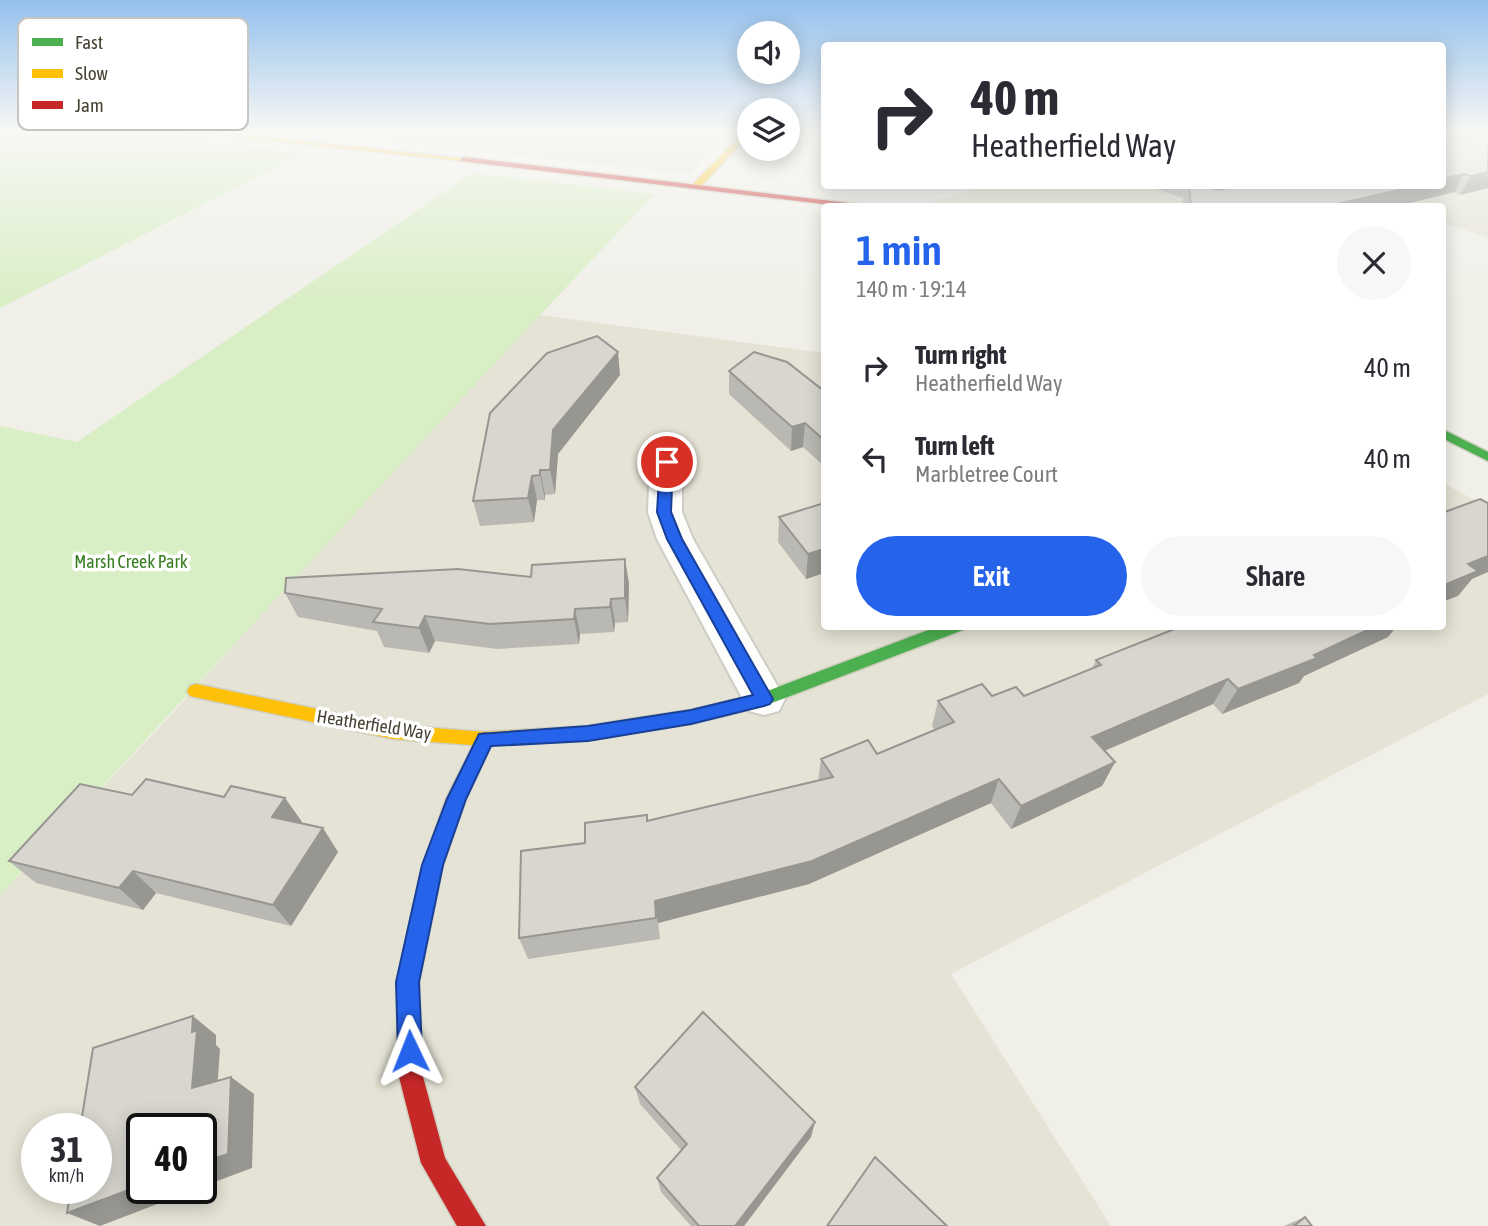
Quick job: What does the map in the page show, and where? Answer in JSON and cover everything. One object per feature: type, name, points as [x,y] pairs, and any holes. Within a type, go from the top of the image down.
[{"type":"street","points":[[729,189],[834,203]]},
{"type":"street","points":[[1448,441],[1488,457]]},
{"type":"street","points":[[667,462],[664,512],[674,539],[764,699]]},
{"type":"street","name":"Heatherfield Way","points":[[196,691],[394,732],[485,739],[588,733],[691,717],[764,699],[946,630]]},
{"type":"street","points":[[472,1226],[434,1163],[410,1073],[408,982],[433,865],[456,799],[485,739]]},
{"type":"shaded area","points":[[975,189],[1488,189],[1488,238],[1446,224],[1446,203],[931,202]]},
{"type":"shaded area","points":[[539,315],[821,353],[821,630],[1446,630],[1446,484],[1488,508],[1488,694],[951,974],[1111,1226],[0,1226],[0,895],[157,730],[365,500]]},
{"type":"green space","points":[[0,189],[233,189],[0,308]]},
{"type":"green space","name":"Marsh Creek Park","points":[[448,189],[613,189],[655,194],[0,895],[0,426],[77,442]]},
{"type":"building","points":[[1189,189],[1402,189],[1341,203],[1191,203]]},
{"type":"building","points":[[597,336],[618,352],[553,430],[550,470],[540,470],[540,475],[532,476],[528,498],[473,501],[490,413],[547,353]]},
{"type":"building","points":[[754,352],[787,362],[821,389],[821,437],[805,423],[792,427],[729,371]]},
{"type":"building","points":[[1480,499],[1488,503],[1488,556],[1468,564],[1478,571],[1446,584],[1446,512]]},
{"type":"building","points":[[821,504],[821,550],[808,554],[779,517]]},
{"type":"building","points":[[625,559],[625,598],[611,599],[610,607],[575,609],[574,619],[490,624],[425,616],[419,628],[373,622],[382,609],[285,593],[286,578],[458,569],[531,577],[532,565]]},
{"type":"building","points":[[1172,630],[1367,630],[1314,655],[1317,658],[1238,689],[1228,679],[1092,737],[1115,762],[1021,806],[999,779],[812,861],[655,901],[656,918],[519,938],[521,851],[585,843],[585,823],[647,815],[647,821],[833,777],[821,759],[868,740],[877,754],[954,722],[938,701],[982,684],[992,696],[1016,687],[1024,696],[1101,665],[1096,660]]},
{"type":"building","points":[[146,779],[224,797],[231,786],[285,798],[272,817],[323,828],[273,905],[133,871],[119,888],[9,861],[80,784],[132,795]]},
{"type":"building","points":[[703,1012],[815,1122],[735,1226],[699,1226],[657,1178],[687,1144],[635,1087]]},
{"type":"building","points":[[193,1016],[192,1032],[197,1030],[192,1088],[231,1077],[228,1154],[217,1158],[217,1113],[126,1113],[126,1191],[112,1196],[112,1113],[83,1113],[93,1048]]},
{"type":"building","points":[[875,1157],[947,1226],[827,1226]]},
{"type":"building","points":[[68,1204],[91,1204],[67,1213]]},
{"type":"building","points":[[1305,1217],[1312,1226],[1294,1226]]},
{"type":"traffic: fast","points":[[1446,435],[1488,457]]},
{"type":"traffic: fast","points":[[630,726],[691,717],[764,699],[946,630]]},
{"type":"traffic: slow","points":[[196,691],[394,732],[485,739],[588,733],[630,726]]},
{"type":"traffic: jam","points":[[716,189],[832,203]]},
{"type":"traffic: jam","points":[[472,1226],[434,1163],[410,1073],[408,982],[433,865],[456,799],[485,739]]},
{"type":"route","points":[[410,1051],[408,982],[433,865],[456,799],[485,739],[588,733],[691,717],[764,699],[674,539],[664,512],[667,462]]}]
